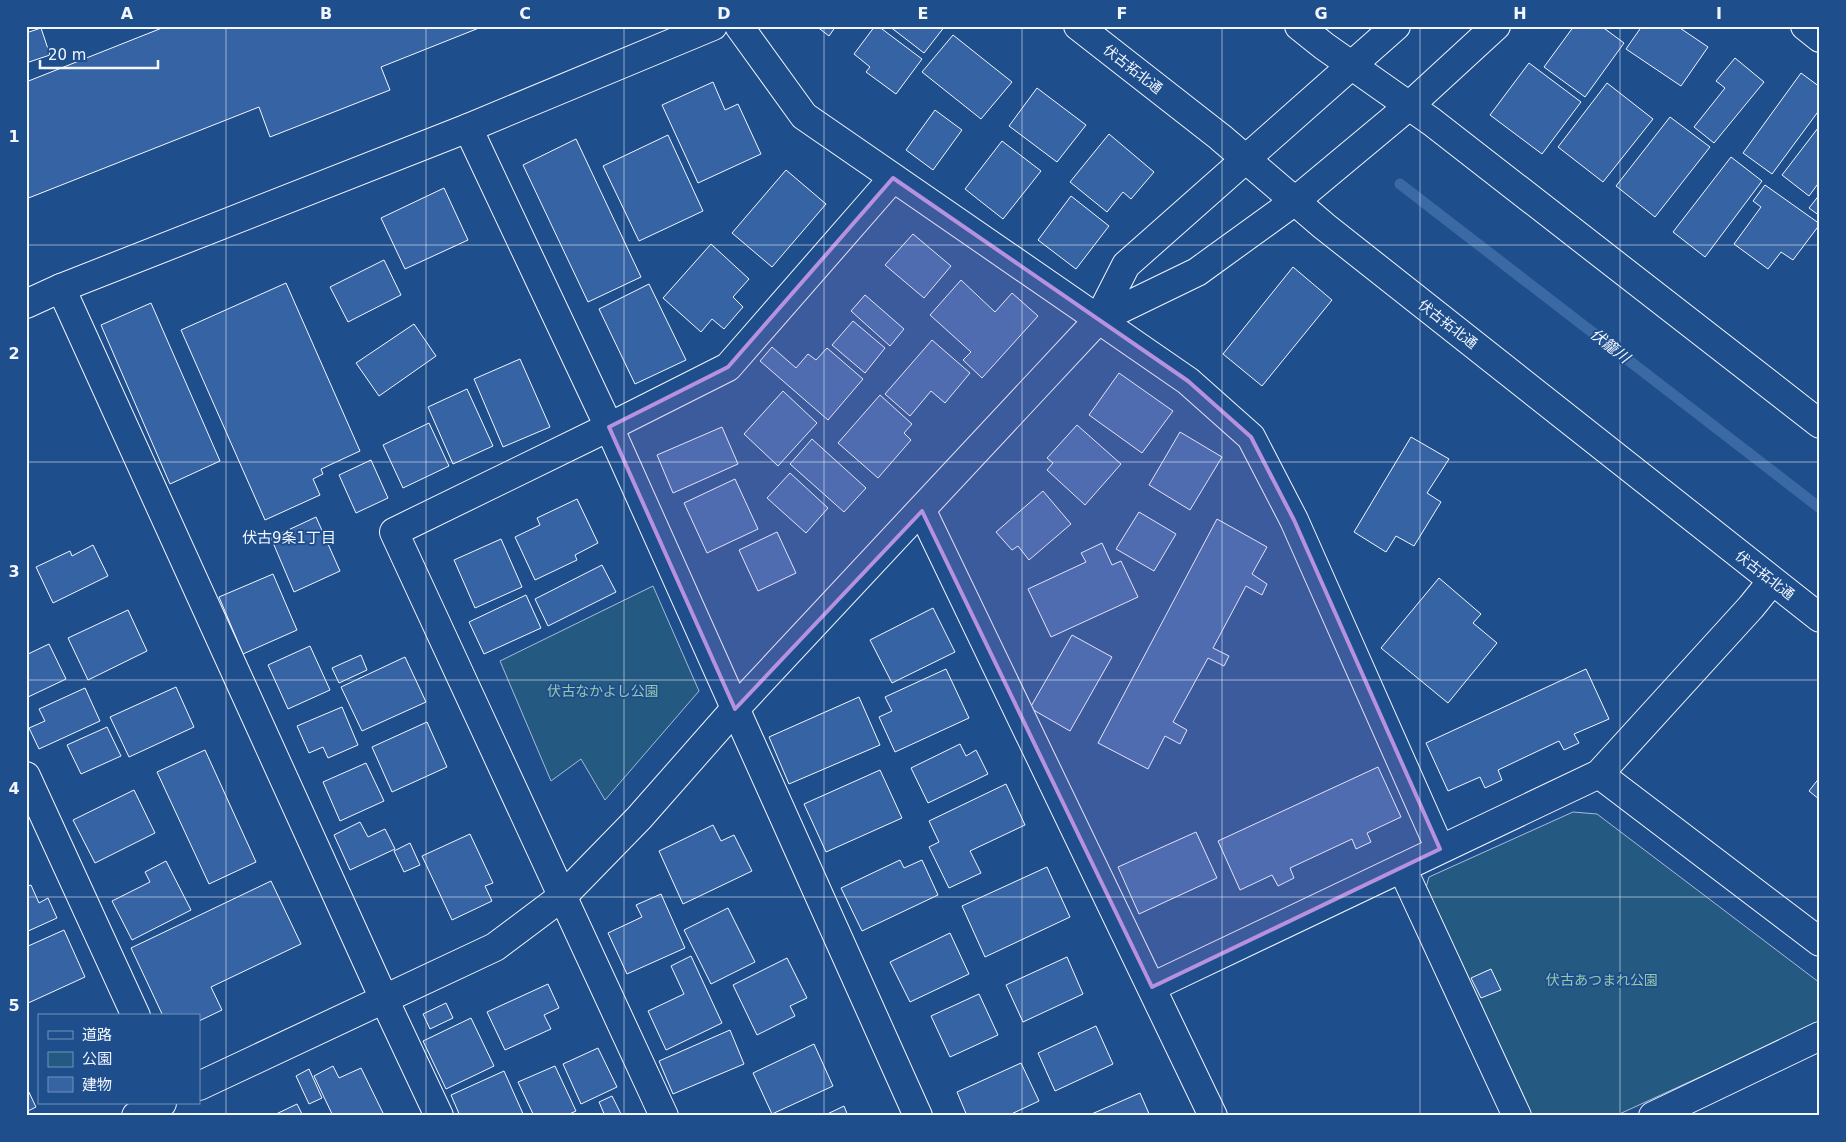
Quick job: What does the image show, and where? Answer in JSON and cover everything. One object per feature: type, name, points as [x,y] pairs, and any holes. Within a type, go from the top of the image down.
[{"type":"street","points":[[26,304],[62,288],[468,128],[713,26]]},
{"type":"street","points":[[739,26],[804,116],[1188,381],[1251,438],[1294,520],[1440,849]]},
{"type":"street","name":"伏古拓北通","points":[[1078,26],[1220,137],[1295,202],[1820,618]]},
{"type":"street","points":[[1299,26],[1432,122],[1820,424]]},
{"type":"street","points":[[200,1086],[495,947],[563,896],[638,818],[735,709],[922,511],[1098,320],[1126,266],[1245,158],[1396,26]]},
{"type":"street","points":[[1098,320],[1197,272],[1295,202],[1409,106],[1496,26]]},
{"type":"street","points":[[1805,26],[1820,38]]},
{"type":"street","points":[[468,128],[609,427],[918,1116]]},
{"type":"street","points":[[664,1116],[394,532],[728,367],[893,178]]},
{"type":"street","points":[[62,288],[384,999],[439,1116]]},
{"type":"street","points":[[922,511],[1213,1116]]},
{"type":"street","points":[[1152,987],[1599,774],[1752,607],[1772,581]]},
{"type":"street","points":[[1599,774],[1820,942]]},
{"type":"street","points":[[26,776],[135,1014]]},
{"type":"street","points":[[1402,868],[1518,1116]]},
{"type":"street","points":[[1653,1116],[1820,1036]]},
{"type":"street","points":[[136,1116],[160,1104]]},
{"type":"street","points":[[176,1104],[182,1116]]},
{"type":"highlighted area","points":[[893,178],[1188,381],[1251,437],[1294,520],[1440,849],[1152,987],[922,511],[735,709],[609,427],[728,367]]},
{"type":"green space","name":"伏古なかよし公園","points":[[653,586],[699,691],[605,800],[581,759],[551,781],[500,661]]},
{"type":"green space","name":"伏古あつまれ公園","points":[[1573,812],[1597,814],[1820,983],[1820,1022],[1615,1116],[1523,1116],[1423,898],[1429,877]]},
{"type":"building","points":[[167,26],[484,26],[381,67],[390,90],[270,137],[259,107],[26,199],[26,82]]},
{"type":"building","points":[[816,26],[836,26],[829,36]]},
{"type":"building","points":[[875,26],[878,26],[922,59],[896,94],[866,72],[870,67],[854,54]]},
{"type":"building","points":[[889,26],[945,26],[924,53]]},
{"type":"building","points":[[1574,26],[1601,26],[1624,43],[1585,97],[1544,67]]},
{"type":"building","points":[[1642,26],[1677,26],[1708,47],[1681,86],[1626,49]]},
{"type":"building","points":[[41,28],[50,55],[26,63],[26,33]]},
{"type":"building","points":[[953,35],[1012,82],[981,119],[922,72]]},
{"type":"building","points":[[1735,58],[1764,82],[1714,143],[1694,127],[1725,88],[1716,81]]},
{"type":"building","points":[[1529,63],[1581,102],[1542,154],[1490,115]]},
{"type":"building","points":[[1801,73],[1820,87],[1820,109],[1772,174],[1743,153]]},
{"type":"building","points":[[713,82],[725,110],[738,104],[761,154],[698,183],[662,105]]},
{"type":"building","points":[[1607,83],[1653,119],[1603,182],[1558,147]]},
{"type":"building","points":[[1037,88],[1086,125],[1057,162],[1009,126]]},
{"type":"building","points":[[935,110],[962,130],[933,170],[906,150]]},
{"type":"building","points":[[1670,117],[1710,147],[1655,217],[1616,186]]},
{"type":"building","points":[[1818,128],[1820,129],[1820,181],[1809,196],[1782,175]]},
{"type":"building","points":[[1109,134],[1154,172],[1131,199],[1123,192],[1107,212],[1070,182]]},
{"type":"building","points":[[668,135],[703,211],[639,241],[603,166]]},
{"type":"building","points":[[576,139],[641,277],[588,302],[523,165]]},
{"type":"building","points":[[1002,141],[1041,171],[1003,219],[965,189]]},
{"type":"building","points":[[1731,157],[1762,181],[1705,257],[1673,232]]},
{"type":"building","points":[[786,170],[826,204],[772,267],[732,233]]},
{"type":"building","points":[[1765,185],[1820,224],[1793,260],[1781,252],[1768,269],[1734,244],[1761,207],[1753,201]]},
{"type":"building","points":[[444,188],[468,240],[405,269],[381,218]]},
{"type":"building","points":[[1820,194],[1820,216],[1809,208]]},
{"type":"building","points":[[1071,196],[1109,226],[1076,269],[1038,240]]},
{"type":"building","points":[[913,234],[951,266],[924,298],[885,265]]},
{"type":"building","points":[[711,244],[749,279],[733,297],[743,307],[724,329],[712,319],[701,332],[663,298]]},
{"type":"building","points":[[384,260],[401,295],[348,322],[330,287]]},
{"type":"building","points":[[1293,267],[1332,300],[1262,386],[1223,354]]},
{"type":"building","points":[[961,280],[995,312],[1012,293],[1038,316],[982,378],[963,360],[971,352],[930,315]]},
{"type":"building","points":[[286,283],[360,451],[321,469],[323,474],[313,479],[320,495],[265,520],[181,330]]},
{"type":"building","points":[[649,284],[686,360],[635,384],[599,309]]},
{"type":"building","points":[[865,295],[904,329],[890,346],[851,311]]},
{"type":"building","points":[[151,303],[220,461],[170,484],[101,325]]},
{"type":"building","points":[[853,321],[885,348],[865,373],[832,345]]},
{"type":"building","points":[[414,324],[436,356],[379,396],[356,363]]},
{"type":"building","points":[[932,340],[970,373],[945,403],[931,391],[910,416],[885,394]]},
{"type":"building","points":[[772,347],[796,368],[808,354],[816,360],[827,348],[863,379],[828,420],[760,361]]},
{"type":"building","points":[[520,359],[550,427],[503,447],[474,379]]},
{"type":"building","points":[[1119,373],[1173,411],[1142,453],[1089,415]]},
{"type":"building","points":[[467,389],[493,446],[453,464],[428,407]]},
{"type":"building","points":[[783,391],[817,423],[778,466],[744,434]]},
{"type":"building","points":[[880,395],[912,424],[904,433],[911,440],[878,478],[838,443]]},
{"type":"building","points":[[429,423],[449,466],[403,488],[383,445]]},
{"type":"building","points":[[1077,425],[1121,464],[1085,505],[1047,470],[1053,463],[1047,458]]},
{"type":"building","points":[[722,427],[738,464],[673,493],[657,455]]},
{"type":"building","points":[[1180,432],[1222,457],[1190,510],[1149,485]]},
{"type":"building","points":[[1411,437],[1449,459],[1427,493],[1441,502],[1414,546],[1396,536],[1386,552],[1354,532]]},
{"type":"building","points":[[812,439],[866,488],[844,512],[790,464]]},
{"type":"building","points":[[371,460],[388,498],[356,513],[339,475]]},
{"type":"building","points":[[790,473],[828,508],[806,533],[767,498]]},
{"type":"building","points":[[735,479],[758,529],[707,553],[684,503]]},
{"type":"building","points":[[1043,491],[1071,524],[1029,560],[1018,546],[1012,550],[996,532]]},
{"type":"building","points":[[577,499],[598,543],[575,555],[577,560],[535,580],[515,537],[540,525],[537,518]]},
{"type":"building","points":[[1139,512],[1176,534],[1154,571],[1116,549]]},
{"type":"building","points":[[316,517],[340,571],[294,592],[271,538]]},
{"type":"building","points":[[1217,519],[1267,547],[1252,574],[1267,584],[1262,595],[1246,586],[1213,648],[1229,656],[1224,666],[1208,658],[1173,722],[1187,730],[1180,744],[1165,736],[1148,769],[1098,743]]},
{"type":"building","points":[[777,532],[796,573],[758,591],[739,550]]},
{"type":"building","points":[[501,539],[522,587],[475,608],[454,560]]},
{"type":"building","points":[[1102,543],[1112,565],[1121,561],[1138,597],[1051,637],[1028,589],[1086,562],[1081,553]]},
{"type":"building","points":[[93,545],[108,576],[53,603],[36,567],[70,551],[72,556]]},
{"type":"building","points":[[602,565],[616,592],[548,626],[535,599]]},
{"type":"building","points":[[273,574],[297,630],[243,654],[219,597]]},
{"type":"building","points":[[1439,578],[1481,614],[1473,623],[1497,643],[1448,703],[1381,648]]},
{"type":"building","points":[[526,595],[541,628],[484,654],[469,622]]},
{"type":"building","points":[[933,608],[955,652],[892,683],[870,640]]},
{"type":"building","points":[[128,610],[147,651],[88,680],[68,638]]},
{"type":"building","points":[[1072,635],[1112,657],[1070,731],[1030,708]]},
{"type":"building","points":[[49,644],[66,679],[26,698],[26,655]]},
{"type":"building","points":[[310,646],[330,690],[288,709],[268,665]]},
{"type":"building","points":[[361,655],[367,670],[339,683],[332,668]]},
{"type":"building","points":[[405,657],[426,702],[362,731],[341,687]]},
{"type":"building","points":[[946,669],[969,718],[895,752],[879,717],[892,711],[885,697]]},
{"type":"building","points":[[1586,669],[1609,719],[1574,734],[1579,743],[1564,750],[1559,741],[1498,770],[1502,780],[1485,788],[1480,777],[1448,791],[1426,743]]},
{"type":"building","points":[[176,687],[194,727],[129,757],[110,717]]},
{"type":"building","points":[[85,688],[100,721],[39,749],[29,728],[45,721],[39,709]]},
{"type":"building","points":[[859,697],[880,745],[789,784],[769,737]]},
{"type":"building","points":[[342,707],[358,745],[328,758],[323,747],[309,753],[297,726]]},
{"type":"building","points":[[427,722],[447,767],[392,792],[372,747]]},
{"type":"building","points":[[107,727],[121,756],[81,774],[67,745]]},
{"type":"building","points":[[960,744],[966,756],[976,750],[988,774],[928,803],[911,768]]},
{"type":"building","points":[[205,750],[256,862],[209,884],[157,772]]},
{"type":"building","points":[[366,763],[384,801],[340,821],[323,782]]},
{"type":"building","points":[[1378,767],[1401,817],[1367,833],[1371,842],[1356,849],[1352,839],[1290,868],[1294,878],[1278,886],[1272,875],[1240,890],[1218,841]]},
{"type":"building","points":[[880,770],[902,818],[826,852],[804,804]]},
{"type":"building","points":[[1820,777],[1820,800],[1809,791]]},
{"type":"building","points":[[1006,784],[1025,825],[970,851],[981,873],[949,888],[929,847],[939,842],[929,821]]},
{"type":"building","points":[[134,790],[155,833],[95,863],[73,820]]},
{"type":"building","points":[[360,822],[368,837],[385,829],[395,849],[350,870],[334,835]]},
{"type":"building","points":[[713,825],[721,841],[734,835],[752,871],[683,904],[659,851]]},
{"type":"building","points":[[1196,832],[1217,878],[1139,914],[1118,867]]},
{"type":"building","points":[[470,834],[493,883],[485,886],[492,901],[452,920],[422,856]]},
{"type":"building","points":[[410,843],[420,865],[404,872],[394,851]]},
{"type":"building","points":[[900,860],[904,868],[922,860],[938,895],[862,931],[841,888]]},
{"type":"building","points":[[166,861],[191,910],[132,940],[112,901],[150,882],[145,872]]},
{"type":"building","points":[[1047,867],[1070,917],[985,957],[962,906]]},
{"type":"building","points":[[271,881],[301,944],[211,987],[222,1010],[200,1021],[200,1014],[162,1014],[131,948]]},
{"type":"building","points":[[31,885],[39,903],[48,898],[57,918],[26,932],[26,887]]},
{"type":"building","points":[[661,894],[685,948],[627,974],[608,933],[642,917],[636,905]]},
{"type":"building","points":[[728,908],[755,962],[711,984],[684,930]]},
{"type":"building","points":[[64,930],[85,977],[26,1004],[26,947]]},
{"type":"building","points":[[950,933],[969,974],[910,1002],[890,962]]},
{"type":"building","points":[[691,956],[722,1023],[666,1050],[648,1011],[684,994],[671,966]]},
{"type":"building","points":[[1067,957],[1083,994],[1023,1022],[1006,985]]},
{"type":"building","points":[[787,958],[807,998],[790,1006],[795,1016],[757,1035],[733,985]]},
{"type":"building","points":[[1491,969],[1501,990],[1481,998],[1471,978]]},
{"type":"building","points":[[548,984],[559,1008],[544,1015],[551,1029],[505,1050],[487,1012]]},
{"type":"building","points":[[979,994],[998,1035],[950,1057],[931,1016]]},
{"type":"building","points":[[446,1003],[453,1018],[430,1029],[423,1014]]},
{"type":"building","points":[[471,1018],[494,1066],[446,1089],[423,1041]]},
{"type":"building","points":[[1096,1026],[1113,1064],[1055,1091],[1038,1053]]},
{"type":"building","points":[[730,1030],[744,1064],[673,1094],[659,1061]]},
{"type":"building","points":[[814,1044],[833,1086],[772,1114],[753,1073]]},
{"type":"building","points":[[598,1048],[617,1087],[581,1104],[563,1064]]},
{"type":"building","points":[[1021,1063],[1039,1101],[1007,1116],[967,1116],[957,1092]]},
{"type":"building","points":[[333,1066],[339,1078],[361,1068],[383,1113],[379,1116],[333,1116],[314,1076]]},
{"type":"building","points":[[555,1066],[576,1111],[565,1116],[534,1116],[518,1082]]},
{"type":"building","points":[[309,1069],[322,1098],[309,1104],[296,1076]]},
{"type":"building","points":[[504,1071],[524,1116],[460,1116],[451,1095]]},
{"type":"building","points":[[26,1086],[36,1107],[26,1112]]},
{"type":"building","points":[[1140,1093],[1150,1116],[1087,1116]]},
{"type":"building","points":[[612,1096],[622,1116],[605,1116],[599,1102]]},
{"type":"building","points":[[297,1104],[303,1116],[272,1116]]},
{"type":"building","points":[[844,1106],[848,1116],[823,1116]]},
{"type":"waterway","name":"伏籠川","points":[[1400,184],[1820,508]]},
{"type":"district","name":"伏古9条1丁目","points":[[289,538]]}]
